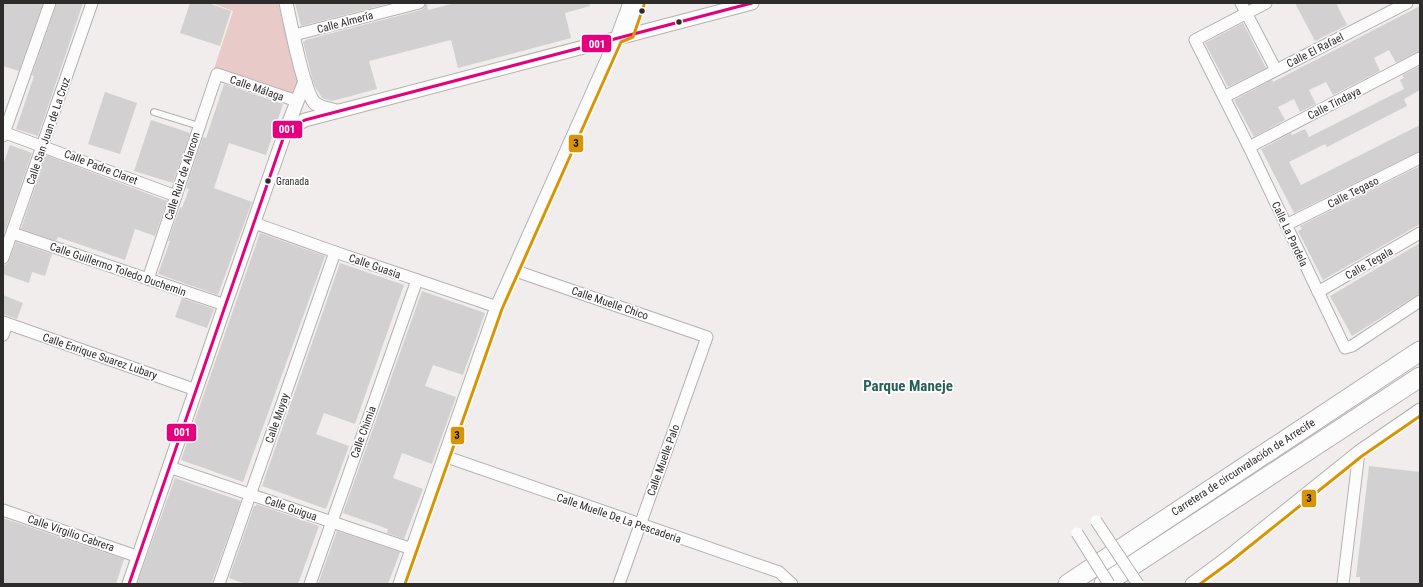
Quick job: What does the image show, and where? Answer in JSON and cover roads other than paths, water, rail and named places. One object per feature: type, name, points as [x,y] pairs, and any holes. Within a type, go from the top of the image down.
[{"type":"highway","name":"Carretera de circunvalación de Arrecife","points":[[1068,584],[1420,352]]},
{"type":"highway","name":"Carretera de circunvalación de Arrecife","points":[[1104,584],[1420,377]]},
{"type":"street","points":[[3,133],[50,3]]},
{"type":"street","name":"Calle San Juan de La Cruz","points":[[3,258],[92,3]]},
{"type":"street","points":[[286,3],[310,97],[316,104],[336,111]]},
{"type":"street","name":"Calle Almería","points":[[294,35],[419,3]]},
{"type":"street","points":[[623,36],[630,3]]},
{"type":"street","points":[[400,584],[497,307],[639,3]]},
{"type":"street","points":[[286,130],[305,120],[336,111],[752,3]]},
{"type":"street","points":[[1266,3],[1244,8],[1276,70]]},
{"type":"street","name":"Calle El Rafael","points":[[1224,97],[1407,3]]},
{"type":"street","name":"Calle La Pardela","points":[[1244,8],[1195,40],[1249,147],[1345,348],[1352,346],[1420,300]]},
{"type":"street","name":"Calle Tindaya","points":[[1249,147],[1420,58]]},
{"type":"street","name":"Calle Málaga","points":[[216,74],[297,101]]},
{"type":"street","name":"Calle Ruiz de Alarcon","points":[[148,279],[216,74]]},
{"type":"street","points":[[129,584],[286,130],[305,81]]},
{"type":"street","name":"Calle Padre Claret","points":[[3,133],[43,146],[176,196]]},
{"type":"street","name":"Calle Tegaso","points":[[1286,225],[1420,158]]},
{"type":"street","name":"Calle Guasia","points":[[254,223],[497,307]]},
{"type":"street","name":"Calle Guillermo Toledo Duchemin","points":[[12,233],[225,305]]},
{"type":"street","name":"Calle Tegala","points":[[1318,292],[1420,233]]},
{"type":"street","name":"Calle Muyay","points":[[219,584],[335,252]]},
{"type":"street","name":"Calle Muelle Chico","points":[[513,270],[707,337]]},
{"type":"street","name":"Calle Chimia","points":[[310,584],[417,280]]},
{"type":"street","points":[[3,335],[5,323]]},
{"type":"street","name":"Calle Enrique Suarez Lubary","points":[[5,323],[196,390]]},
{"type":"street","name":"Calle Muelle Palo","points":[[619,584],[707,337]]},
{"type":"street","points":[[1196,582],[1359,452],[1420,410]]},
{"type":"street","points":[[1343,584],[1359,452]]},
{"type":"street","name":"Calle Muelle De La Pescaderia","points":[[444,456],[779,572],[792,584]]},
{"type":"street","name":"Calle Guigua","points":[[169,467],[412,549]]},
{"type":"street","name":"Calle Virgilio Cabrera","points":[[3,510],[139,556]]},
{"type":"street","points":[[1096,521],[1138,584]]},
{"type":"street","points":[[1077,533],[1109,584]]},
{"type":"lane","points":[[154,112],[198,126]]},
{"type":"place","name":"Granada","points":[[268,181]]},
{"type":"district","name":"Parque Maneje","points":[[908,386]]}]
